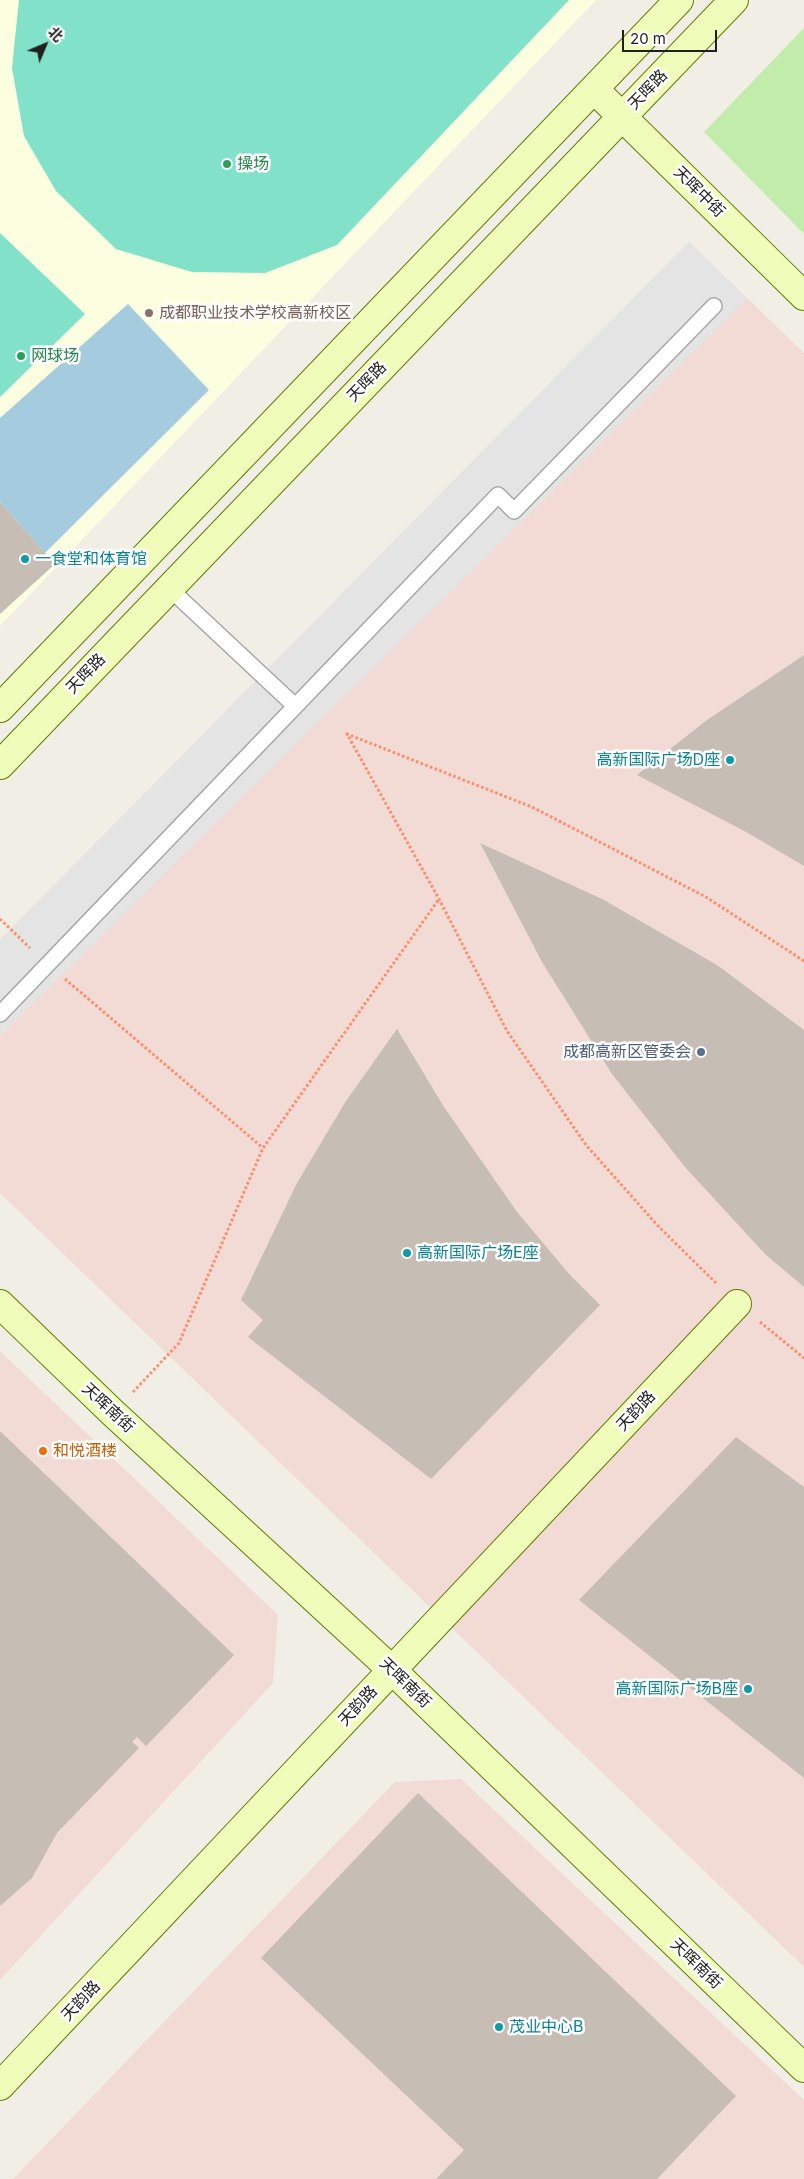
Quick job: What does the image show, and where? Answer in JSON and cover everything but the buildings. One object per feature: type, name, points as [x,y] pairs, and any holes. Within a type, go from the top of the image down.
[{"type":"street","points":[[0,708],[679,0]]},
{"type":"street","name":"天晖路","points":[[0,765],[734,0]]},
{"type":"street","name":"天晖中街","points":[[594,89],[804,296]]},
{"type":"street","name":"天晖南街","points":[[0,1304],[113,1413],[392,1670],[804,2068]]},
{"type":"street","name":"天韵路","points":[[0,2086],[737,1304]]},
{"type":"lane","points":[[0,1014],[294,705],[498,495],[514,511],[714,306]]},
{"type":"lane","points":[[169,588],[294,705]]},
{"type":"path","points":[[804,961],[706,897],[532,807],[347,734],[439,899],[507,1031],[586,1145],[659,1227],[737,1304],[804,1358]]},
{"type":"path","points":[[113,1413],[179,1343],[263,1148],[439,899]]},
{"type":"path","points":[[0,919],[47,964],[263,1148]]},
{"type":"shaded area","name":"成都职业技术学校高新校区","points":[[0,0],[596,0],[0,626]]},
{"type":"shaded area","points":[[689,242],[804,353],[804,1967],[0,1193],[0,940]]},
{"type":"shaded area","points":[[689,242],[747,299],[0,1036],[0,940]]},
{"type":"shaded area","points":[[0,1351],[278,1615],[273,1683],[0,1980]]},
{"type":"shaded area","points":[[461,1779],[804,2100],[804,2179],[13,2179],[395,1782]]},
{"type":"green space","name":"操场","points":[[19,0],[569,0],[337,245],[265,273],[192,272],[116,249],[56,191],[24,136],[12,68]]},
{"type":"green space","points":[[804,28],[804,234],[704,132]]},
{"type":"green space","name":"网球场","points":[[0,233],[85,314],[0,397]]},
{"type":"water","points":[[128,304],[209,390],[45,553],[0,502],[0,418]]},
{"type":"place","name":"操场","points":[[227,164]]},
{"type":"place","name":"成都职业技术学校高新校区","points":[[149,313]]},
{"type":"place","name":"网球场","points":[[21,356]]},
{"type":"place","name":"一食堂和体育馆","points":[[25,559]]},
{"type":"place","name":"高新国际广场D座","points":[[730,760]]},
{"type":"place","name":"成都高新区管委会","points":[[701,1052]]},
{"type":"place","name":"高新国际广场E座","points":[[407,1253]]},
{"type":"place","name":"和悦酒楼","points":[[43,1451]]},
{"type":"place","name":"高新国际广场B座","points":[[748,1689]]},
{"type":"place","name":"茂业中心B","points":[[499,2027]]}]
